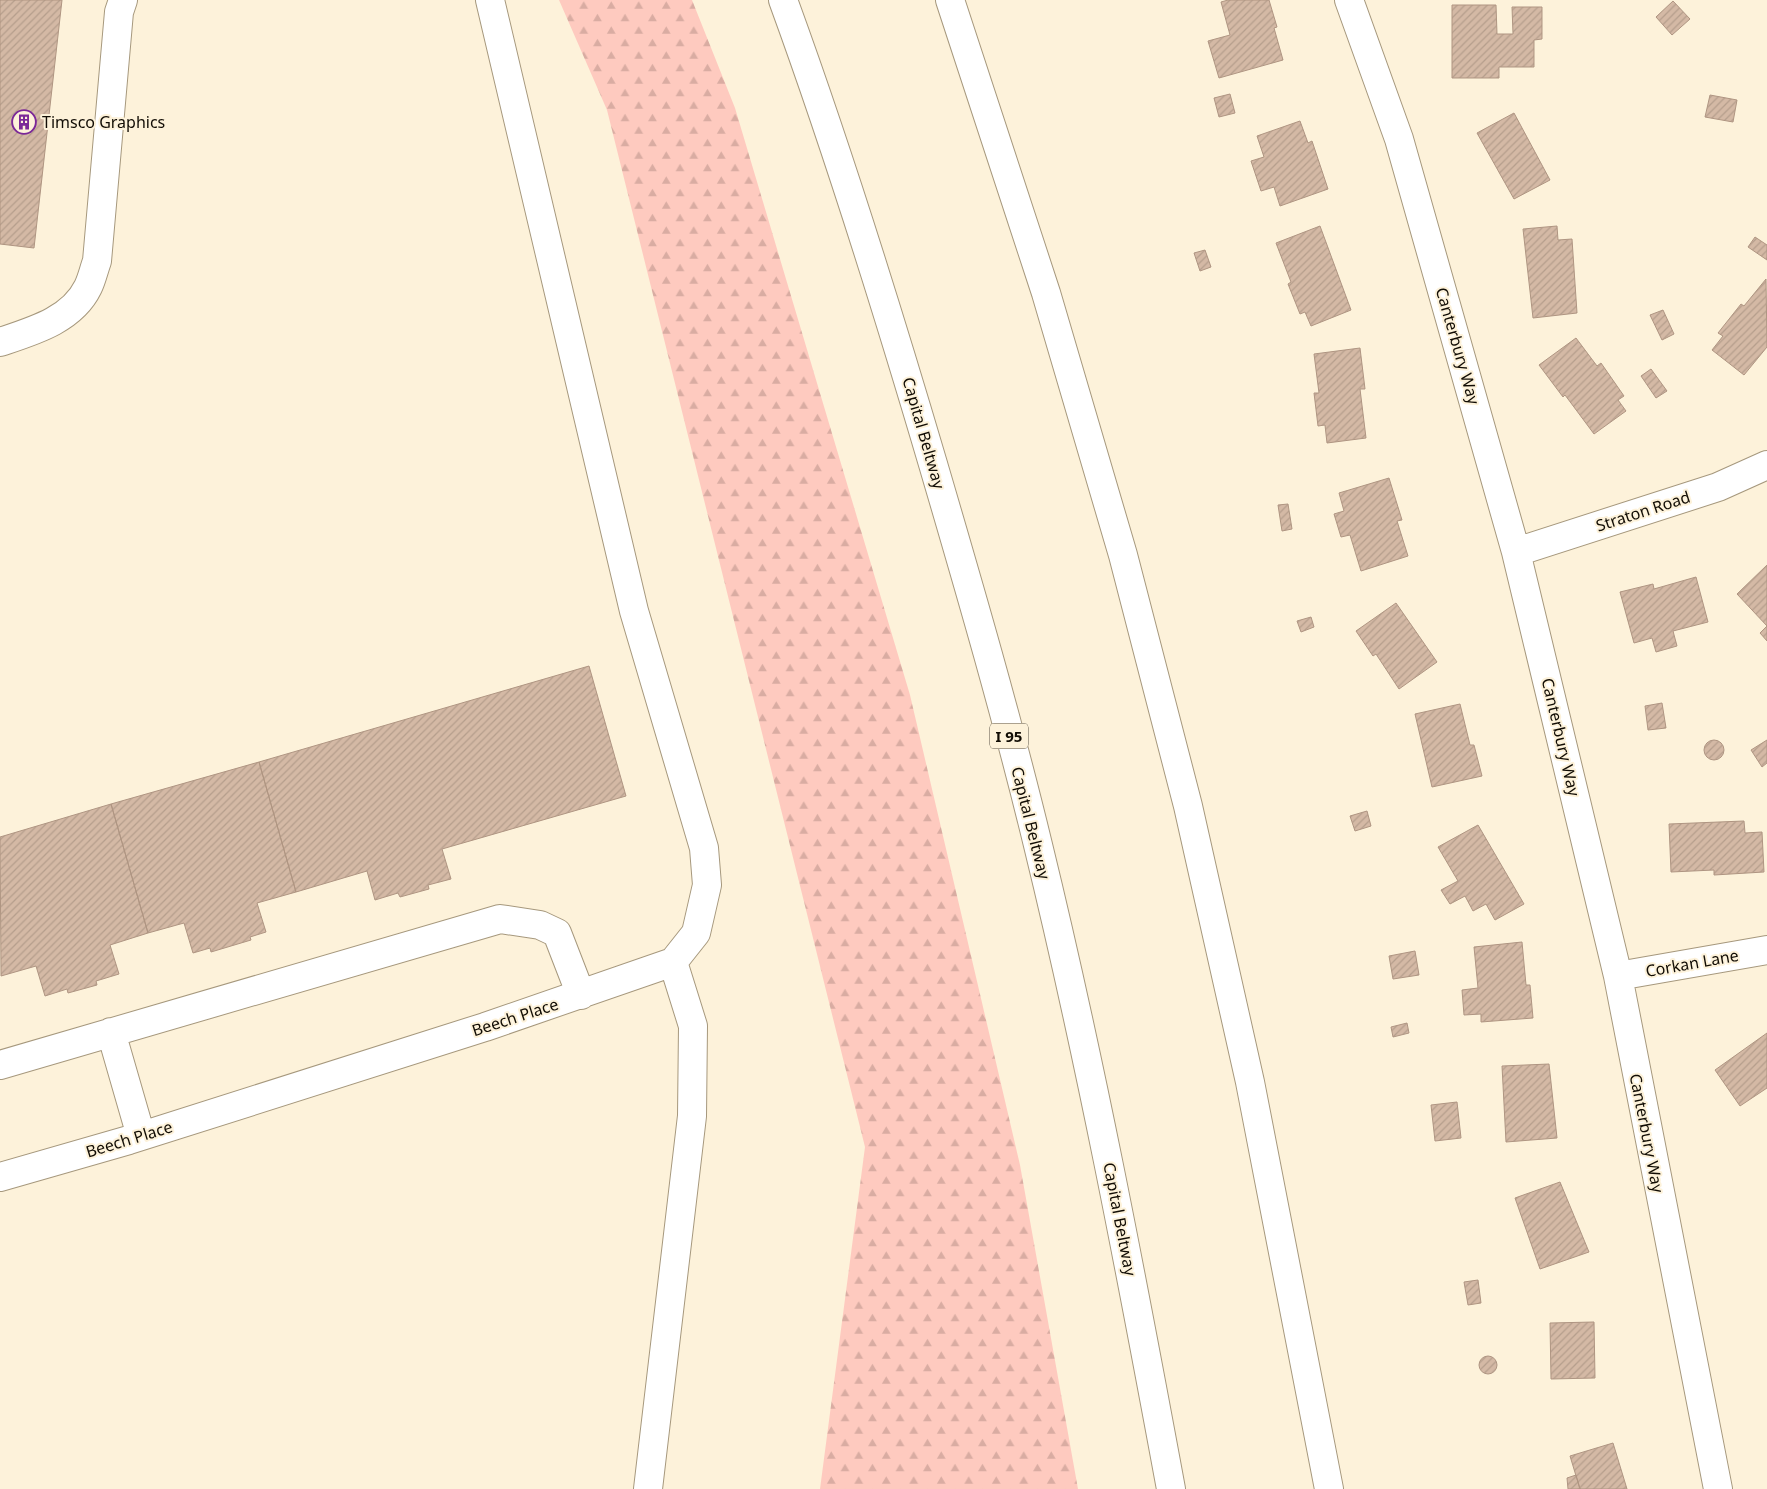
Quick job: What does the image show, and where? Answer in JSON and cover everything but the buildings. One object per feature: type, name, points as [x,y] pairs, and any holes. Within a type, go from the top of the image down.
[{"type":"main road","points":[[0,342],[56,319],[73,309],[88,287],[97,261],[119,12],[123,0]]},
{"type":"main road","points":[[490,0],[634,611],[704,848],[707,885],[696,933],[673,962],[693,1026],[692,1116],[648,1489]]},
{"type":"main road","name":"Capital Beltway","points":[[783,0],[820,101],[896,340],[972,597],[1038,844],[1101,1122],[1171,1489]]},
{"type":"main road","points":[[950,0],[1046,293],[1123,555],[1188,806],[1250,1082],[1329,1489]]},
{"type":"main road","name":"Canterbury Way","points":[[1349,0],[1399,140],[1516,552],[1618,976],[1718,1489]]},
{"type":"main road","name":"Straton Road","points":[[1516,552],[1718,487],[1767,465]]},
{"type":"main road","points":[[0,1065],[500,919],[540,925],[557,933],[581,995]]},
{"type":"main road","name":"Corkan Lane","points":[[1618,976],[1767,950]]},
{"type":"main road","name":"Beech Place","points":[[0,1176],[141,1136],[581,995],[673,962]]},
{"type":"main road","points":[[111,1032],[141,1136]]},
{"type":"green space","points":[[559,0],[692,0],[735,108],[910,695],[1020,1165],[1078,1489],[820,1489],[865,1147],[607,110]]},
{"type":"place","name":"Timsco Graphics","points":[[24,122]]}]
